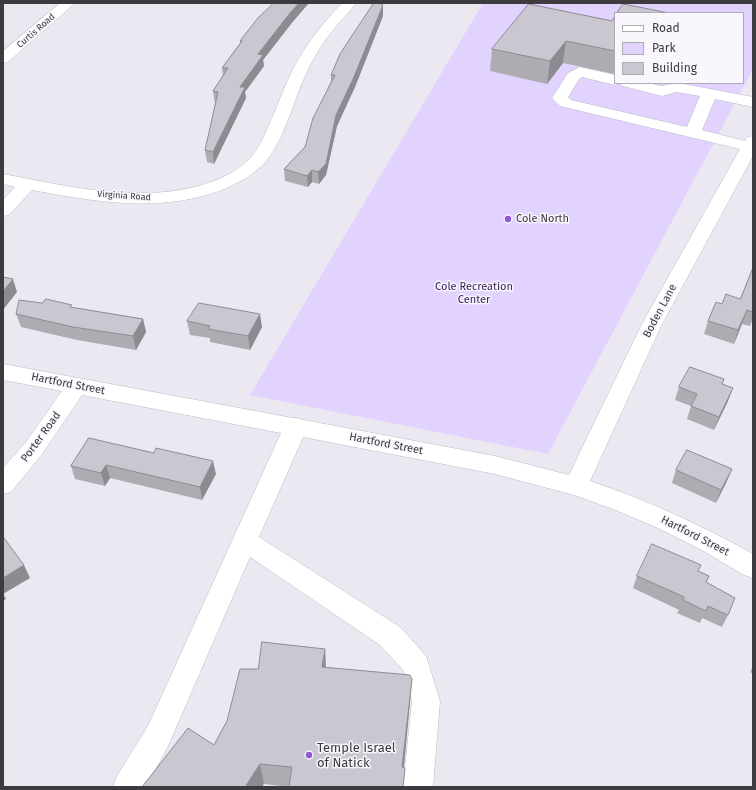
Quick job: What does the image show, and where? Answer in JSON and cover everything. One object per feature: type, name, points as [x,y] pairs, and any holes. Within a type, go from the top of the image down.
[{"type":"street","name":"Curtis Road","points":[[3,59],[68,3]]},
{"type":"street","name":"Virginia Road","points":[[28,183],[114,197],[156,199],[193,194],[210,189],[237,176],[250,168],[267,148],[295,81],[309,53],[326,28],[349,3]]},
{"type":"street","points":[[629,84],[653,106],[693,133],[752,144]]},
{"type":"street","points":[[653,106],[675,87],[753,102]]},
{"type":"street","points":[[608,94],[653,106]]},
{"type":"street","points":[[693,133],[709,94]]},
{"type":"street","name":"Boden Lane","points":[[576,486],[652,324],[752,144]]},
{"type":"street","points":[[3,179],[28,183]]},
{"type":"street","points":[[3,212],[28,183]]},
{"type":"street","name":"Hartford Street","points":[[3,372],[296,426],[495,465],[576,486],[638,509],[676,526],[722,548],[753,567]]},
{"type":"street","name":"Porter Road","points":[[3,485],[34,448],[77,386]]},
{"type":"street","points":[[128,787],[158,736],[296,426]]},
{"type":"street","points":[[246,541],[390,636],[416,665],[426,701],[418,787]]},
{"type":"green space","name":"Cole Recreation Center","points":[[483,3],[753,3],[753,69],[548,454],[250,395]]},
{"type":"building","points":[[274,3],[299,3],[258,54],[263,55],[240,87],[245,87],[213,152],[205,150],[218,92],[213,91],[228,68],[222,68],[258,18]]},
{"type":"building","points":[[374,3],[383,5],[354,77],[336,115],[326,164],[318,172],[312,170],[307,176],[284,169],[305,147],[313,118],[335,75],[331,75],[340,54]]},
{"type":"building","points":[[529,4],[612,21],[614,18],[614,51],[566,41],[550,61],[492,49]]},
{"type":"building","points":[[623,4],[664,12],[618,12]]},
{"type":"building","points":[[753,268],[753,312],[747,310],[738,330],[708,321],[716,302],[722,304],[726,294],[740,299]]},
{"type":"building","points":[[3,277],[13,279],[3,291]]},
{"type":"building","points":[[46,299],[72,305],[70,307],[143,319],[133,336],[73,327],[16,314],[19,300],[42,303]]},
{"type":"building","points":[[199,303],[260,314],[248,336],[208,329],[210,326],[187,321]]},
{"type":"building","points":[[690,367],[724,379],[722,384],[733,388],[719,417],[691,406],[697,394],[679,387]]},
{"type":"building","points":[[89,438],[154,453],[156,448],[213,461],[200,487],[106,465],[101,473],[71,466]]},
{"type":"building","points":[[687,450],[732,469],[721,490],[676,470]]},
{"type":"building","points":[[4,538],[24,565],[3,578],[3,539]]},
{"type":"building","points":[[652,544],[701,565],[698,571],[709,576],[706,582],[735,598],[728,615],[708,606],[706,611],[683,600],[684,597],[637,576]]},
{"type":"building","points":[[262,642],[325,649],[322,667],[410,675],[412,679],[402,767],[405,768],[403,787],[289,787],[292,767],[260,764],[245,787],[142,787],[188,728],[214,745],[227,721],[240,669],[258,669]]},
{"type":"place","name":"Cole North","points":[[508,219]]},
{"type":"place","name":"Temple Israel of Natick","points":[[309,755]]}]
